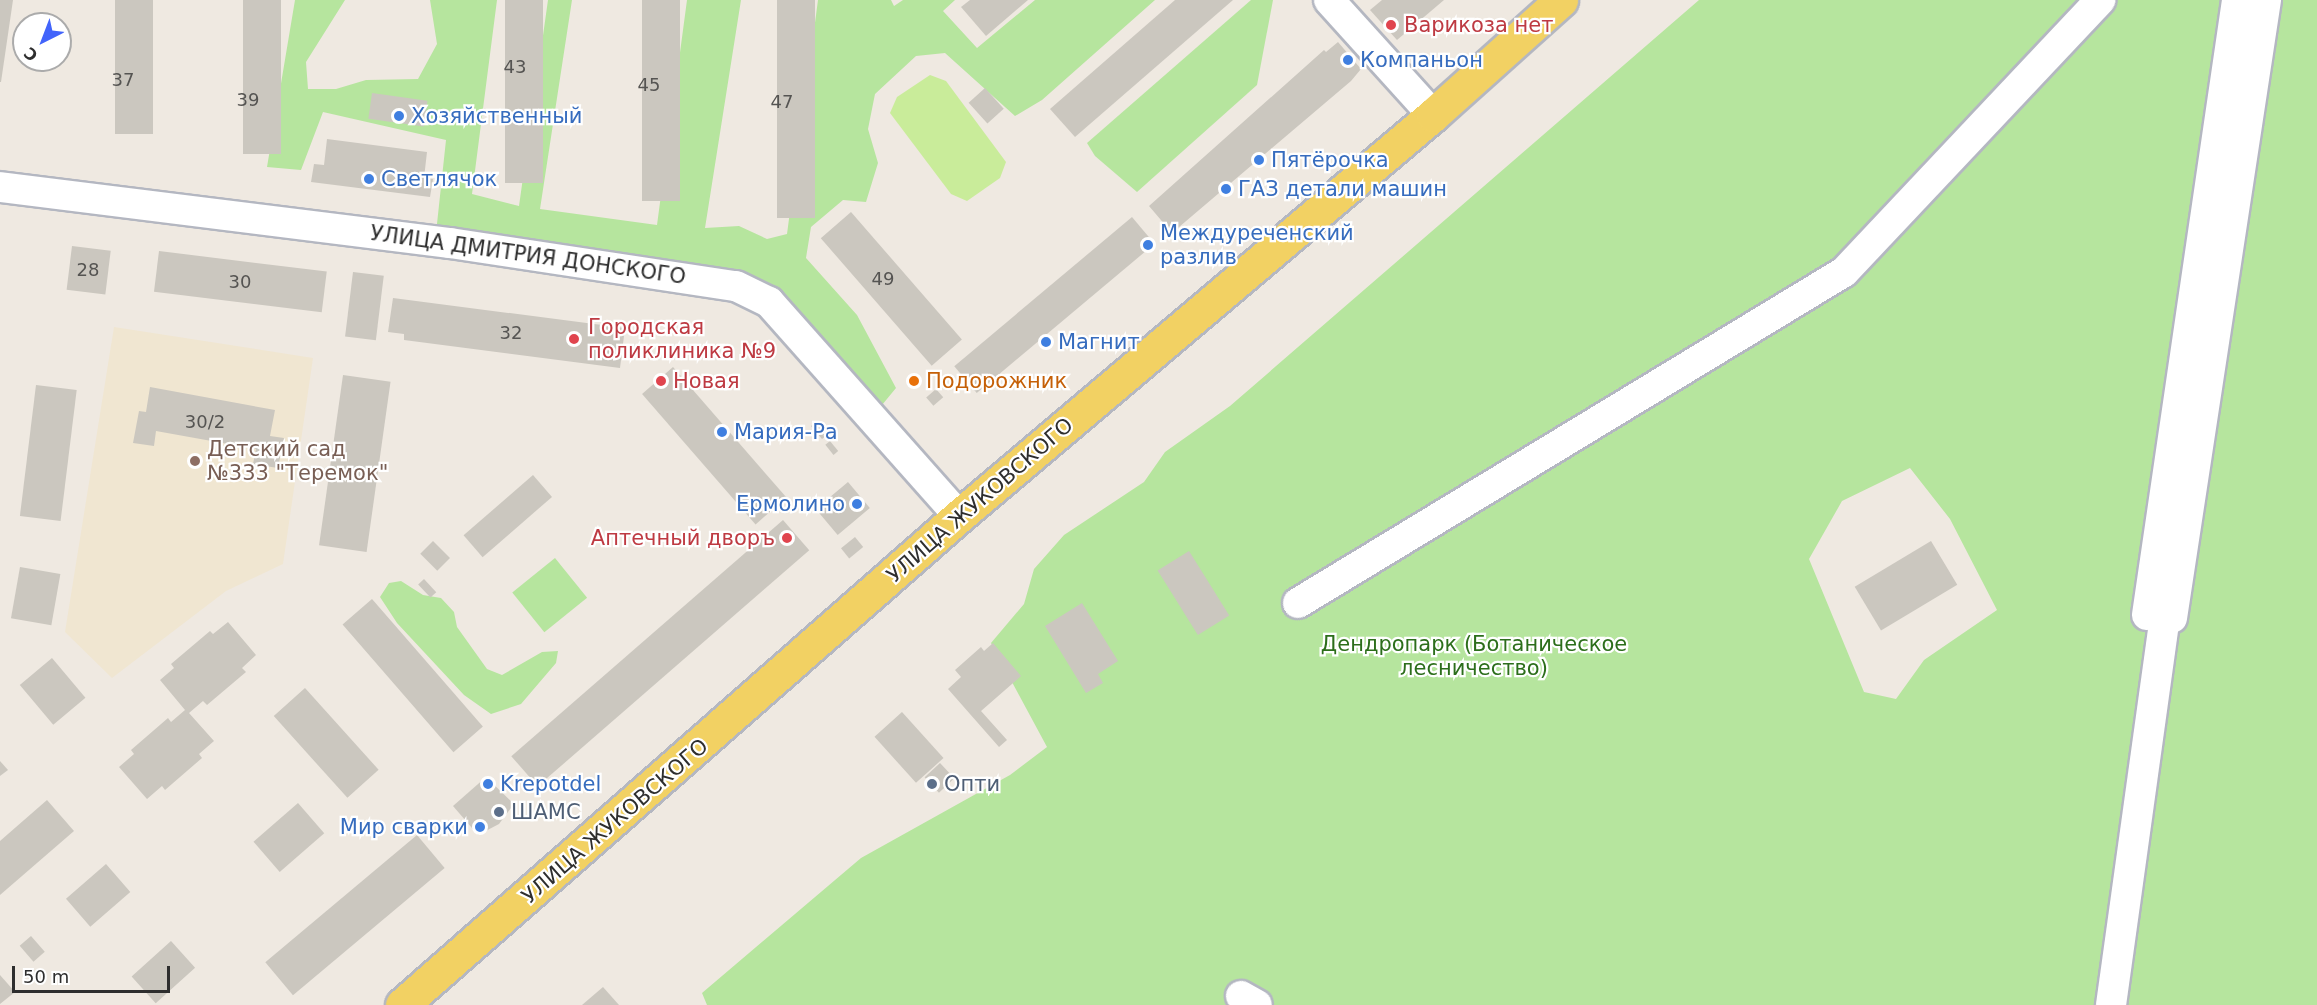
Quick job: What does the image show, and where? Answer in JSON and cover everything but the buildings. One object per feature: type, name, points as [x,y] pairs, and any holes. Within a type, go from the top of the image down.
[{"type":"main road","name":"УЛИЦА ЖУКОВСКОГО","points":[[402,1005],[959,516],[1433,115],[1561,0]]},
{"type":"street","points":[[1329,0],[1433,115]]},
{"type":"street","points":[[1298,603],[1844,272],[2100,0]]},
{"type":"street","points":[[2111,1005],[2162,617],[2237,0]]},
{"type":"street","points":[[2162,617],[2266,0]]},
{"type":"street","name":"УЛИЦА ДМИТРИЯ ДОНСКОГО","points":[[0,187],[450,243],[736,286],[769,302],[959,516]]},
{"type":"shaded area","name":"Детский сад №333 \"Теремок\"","points":[[114,327],[313,358],[283,564],[226,591],[112,678],[65,632]]},
{"type":"green space","points":[[295,0],[345,0],[306,62],[308,89],[336,89],[366,80],[418,79],[437,44],[430,0],[497,0],[472,194],[519,206],[548,0],[572,0],[540,209],[657,225],[687,0],[741,0],[705,228],[739,226],[767,239],[787,234],[818,0],[891,0],[894,6],[903,0],[955,0],[943,11],[977,48],[1035,0],[1155,0],[1042,100],[1015,116],[945,53],[916,56],[875,94],[868,129],[878,163],[866,202],[843,200],[811,227],[806,258],[857,315],[896,388],[882,405],[770,295],[436,233],[446,140],[323,112],[301,170],[267,167]]},
{"type":"green space","points":[[1251,0],[1273,0],[1257,85],[1137,192],[1095,156],[1087,143]]},
{"type":"green space","name":"Дендропарк (Ботаническое лесничество)","points":[[1699,0],[2317,0],[2317,1005],[707,1005],[702,993],[861,858],[1010,775],[1047,747],[991,643],[1024,604],[1034,569],[1064,535],[1144,482],[1165,452],[1230,406]],"holes":[[[1910,468],[1950,519],[1997,610],[1924,660],[1896,699],[1864,692],[1809,559],[1842,501]]]},
{"type":"green space","points":[[930,75],[946,81],[1006,162],[1000,178],[967,201],[951,194],[890,113],[897,97]]},
{"type":"green space","points":[[555,558],[587,598],[544,632],[512,593]]},
{"type":"green space","points":[[401,581],[423,595],[441,598],[454,612],[457,627],[487,669],[502,675],[542,652],[558,651],[556,663],[521,704],[491,714],[464,695],[397,623],[380,597],[389,583]]},
{"type":"place","name":"Варикоза нет","points":[[1391,25]]},
{"type":"place","name":"Компаньон","points":[[1348,60]]},
{"type":"place","name":"Хозяйственный","points":[[399,116]]},
{"type":"place","name":"Пятёрочка","points":[[1259,160]]},
{"type":"place","name":"Светлячок","points":[[369,179]]},
{"type":"place","name":"ГАЗ детали машин","points":[[1226,189]]},
{"type":"place","name":"Междуреченский разлив","points":[[1148,245]]},
{"type":"place","name":"Городская поликлиника №9","points":[[574,339]]},
{"type":"place","name":"Магнит","points":[[1046,342]]},
{"type":"place","name":"Новая","points":[[661,381]]},
{"type":"place","name":"Подорожник","points":[[914,381]]},
{"type":"place","name":"Мария-Ра","points":[[722,432]]},
{"type":"place","name":"Детский сад №333 \"Теремок\"","points":[[195,461]]},
{"type":"place","name":"Ермолино","points":[[857,504]]},
{"type":"place","name":"Аптечный дворъ","points":[[787,538]]},
{"type":"place","name":"Krepotdel","points":[[488,784]]},
{"type":"place","name":"Опти","points":[[932,784]]},
{"type":"place","name":"ШАМС","points":[[499,812]]},
{"type":"place","name":"Мир сварки","points":[[480,827]]}]
